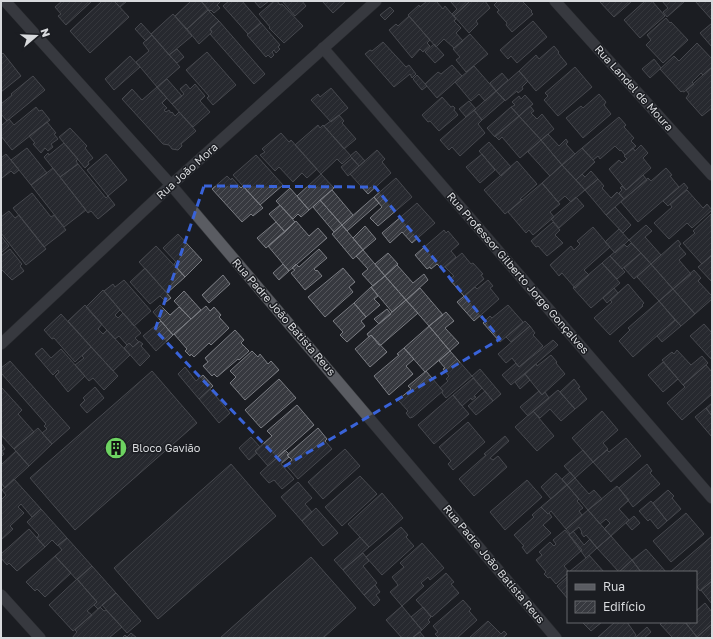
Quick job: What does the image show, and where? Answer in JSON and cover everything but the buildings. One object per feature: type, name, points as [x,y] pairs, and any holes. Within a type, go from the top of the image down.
[{"type":"street","name":"Rua Padre João Batista Reus","points":[[5,1],[171,185],[556,638]]},
{"type":"street","name":"Rua João Mora","points":[[1,344],[171,185],[376,1]]},
{"type":"street","name":"Rua Landel de Moura","points":[[555,1],[712,175]]},
{"type":"street","name":"Rua Professor Gilberto Jorge Gonçalves","points":[[323,48],[712,498]]},
{"type":"street","points":[[1,595],[40,638]]},
{"type":"highlighted area","points":[[204,186],[375,187],[500,339],[285,466],[155,330]]},
{"type":"place","name":"Bloco Gavião","points":[[116,448]]}]
